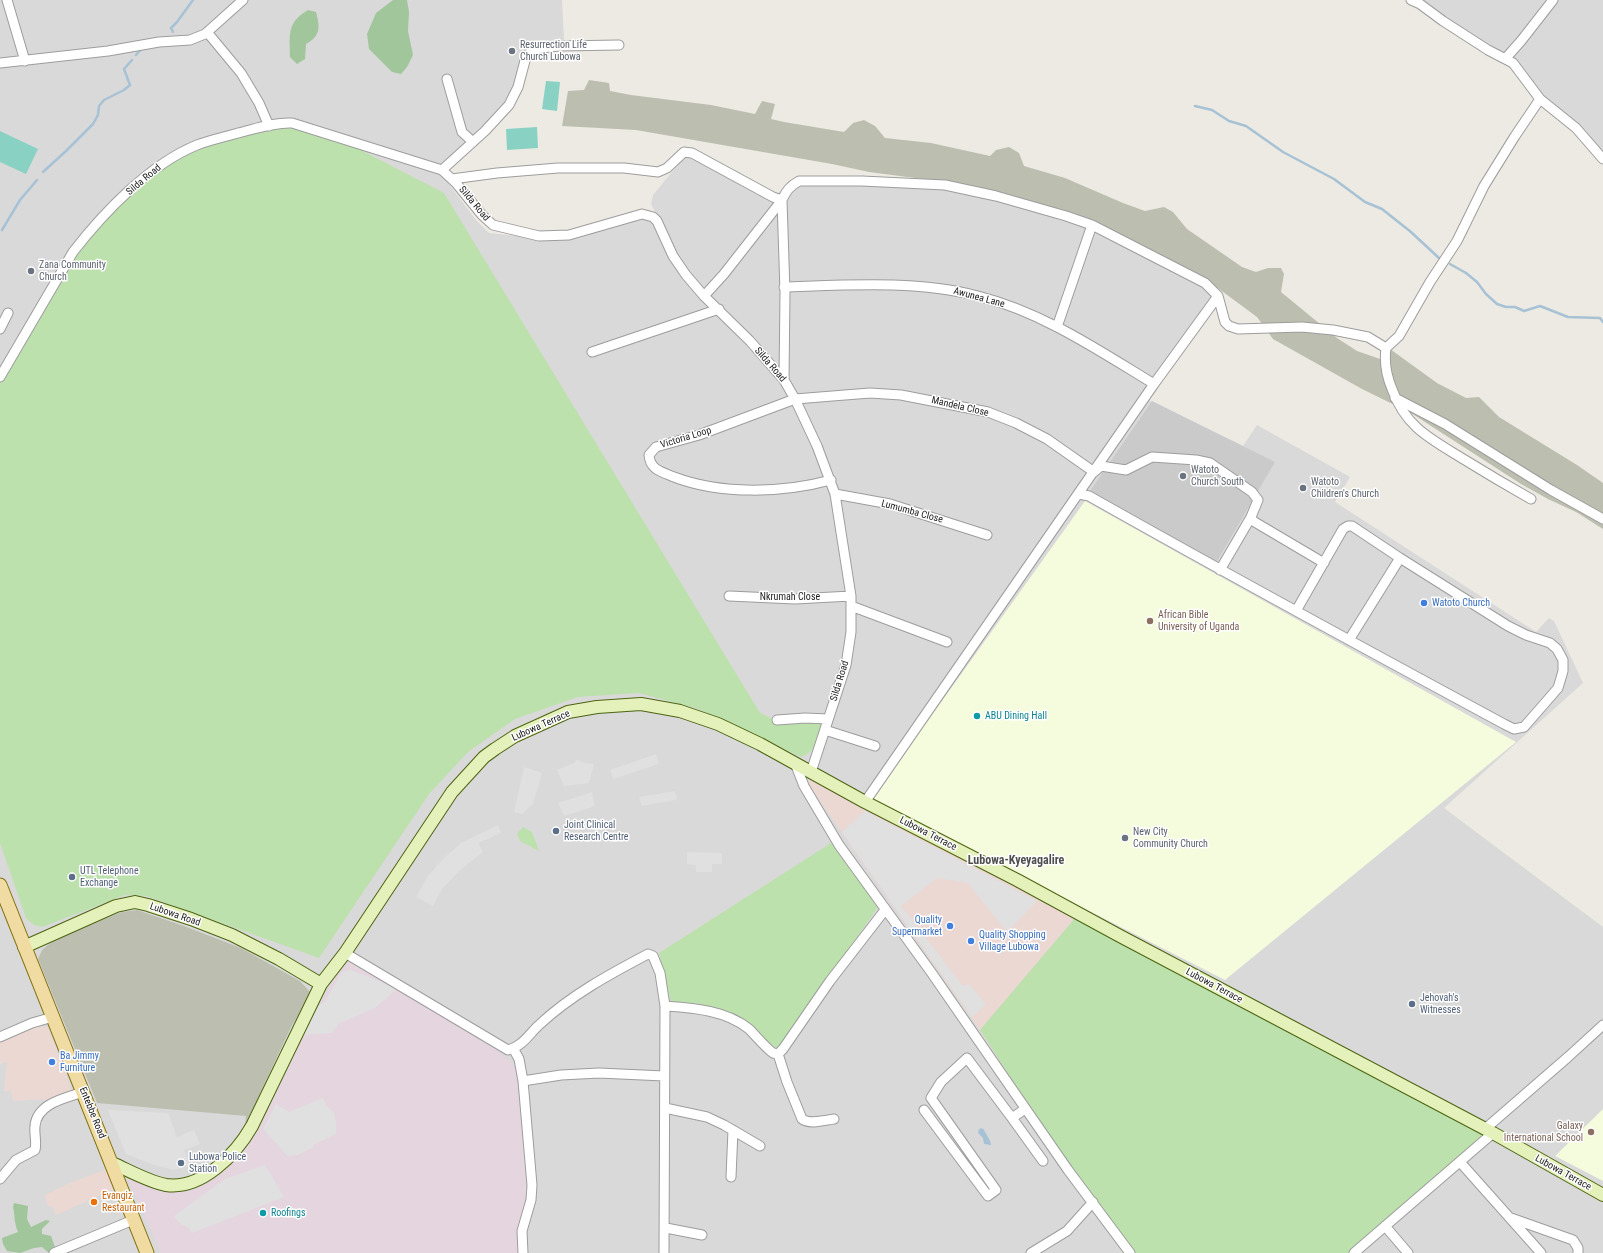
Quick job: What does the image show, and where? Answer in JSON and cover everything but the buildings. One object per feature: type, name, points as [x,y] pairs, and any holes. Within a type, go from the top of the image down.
[{"type":"main road","name":"Entebbe Road","points":[[0,885],[147,1253]]},
{"type":"street","points":[[7,0],[25,61]]},
{"type":"street","points":[[0,63],[108,51],[159,42],[190,40],[207,32],[243,0]]},
{"type":"street","points":[[1411,0],[1420,4],[1488,50],[1514,64],[1540,99],[1576,128],[1603,159]]},
{"type":"street","points":[[1505,59],[1553,0]]},
{"type":"street","points":[[207,32],[241,73],[259,103],[269,126]]},
{"type":"street","points":[[442,170],[473,142],[509,105],[518,87],[526,57],[533,50],[559,46],[619,45]]},
{"type":"street","points":[[447,79],[462,132],[473,142]]},
{"type":"street","points":[[1531,499],[1425,435],[1408,419],[1397,404],[1385,367],[1386,348],[1399,336],[1430,282],[1457,241],[1484,186],[1540,99]]},
{"type":"street","name":"Silda Road","points":[[0,377],[73,252],[86,234],[120,200],[157,168],[192,147],[269,126],[288,123],[296,124],[442,170],[452,179],[482,215],[493,225],[539,236],[569,235],[642,214],[654,217],[658,221],[673,256],[686,275],[784,380],[795,399],[831,480],[835,494],[851,596],[851,632],[846,665],[811,772]]},
{"type":"street","points":[[452,179],[497,173],[558,168],[624,168],[658,172],[667,168],[684,152],[692,153],[772,197],[782,200]]},
{"type":"street","points":[[704,296],[724,274],[782,200],[785,192],[799,181],[862,180],[945,185],[996,196],[1066,216],[1092,226],[1196,278],[1213,290],[1218,296],[1225,322],[1229,326],[1238,330],[1302,327],[1333,330],[1368,337],[1386,348]]},
{"type":"street","points":[[782,200],[784,380]]},
{"type":"street","points":[[1057,327],[1092,226]]},
{"type":"street","name":"Awunea Lane","points":[[784,286],[859,285],[933,288],[971,295],[1001,303],[1057,327],[1154,384]]},
{"type":"street","points":[[865,802],[1154,384],[1218,296]]},
{"type":"street","points":[[592,352],[719,309]]},
{"type":"street","points":[[0,328],[8,313]]},
{"type":"street","name":"Mandela Close","points":[[795,399],[870,393],[901,394],[988,412],[1016,423],[1047,439],[1094,472]]},
{"type":"street","points":[[1395,398],[1445,424],[1551,490],[1603,519]]},
{"type":"street","name":"Victoria Loop","points":[[795,399],[699,435],[656,447],[649,455],[650,461],[653,467],[660,472],[684,481],[722,488],[797,487],[831,480]]},
{"type":"street","points":[[1094,472],[1101,466],[1126,470],[1152,457],[1196,460],[1210,463],[1252,492],[1258,500],[1252,517],[1220,570]]},
{"type":"street","name":"Lumumba Close","points":[[835,494],[890,504],[987,535]]},
{"type":"street","points":[[1079,494],[1089,496],[1220,570],[1514,729],[1524,727],[1558,688],[1563,671],[1563,660],[1550,643],[1526,635],[1508,626],[1352,526],[1348,526],[1343,529],[1296,611]]},
{"type":"street","points":[[1252,517],[1253,520],[1324,563]]},
{"type":"street","points":[[1349,640],[1400,558]]},
{"type":"street","name":"Nkrumah Close","points":[[729,596],[795,599],[851,596]]},
{"type":"street","points":[[851,606],[947,642]]},
{"type":"street","name":"Lubowa Terrace","points":[[112,1164],[160,1183],[173,1185],[188,1183],[218,1167],[241,1143],[252,1126],[288,1055],[321,984],[345,953],[452,792],[462,780],[484,757],[495,749],[515,736],[544,722],[568,712],[597,707],[641,704],[680,711],[718,724],[760,744],[865,802],[1017,880],[1133,944],[1489,1131],[1603,1194]]},
{"type":"street","points":[[777,720],[805,718],[828,719]]},
{"type":"street","points":[[825,730],[875,746]]},
{"type":"street","points":[[795,763],[804,786],[839,845],[931,972],[1025,1109],[1130,1253]]},
{"type":"street","name":"Lubowa Road","points":[[24,947],[116,906],[135,902],[191,919],[232,936],[279,959],[321,984]]},
{"type":"street","points":[[778,1054],[834,975],[885,910]]},
{"type":"street","points":[[345,953],[508,1050],[518,1046],[542,1022],[566,1003],[601,979],[648,954],[655,959],[660,973],[665,1006],[664,1076],[666,1228],[664,1253]]},
{"type":"street","points":[[665,1006],[716,1013],[732,1018],[748,1029],[773,1053],[778,1054]]},
{"type":"street","points":[[0,1037],[32,1023],[53,1018]]},
{"type":"street","points":[[1354,1253],[1460,1162],[1489,1131],[1603,1025]]},
{"type":"street","points":[[513,1048],[519,1059],[523,1081],[532,1192],[522,1231],[523,1253]]},
{"type":"street","points":[[778,1054],[787,1082],[802,1119],[810,1122],[834,1119]]},
{"type":"street","points":[[924,1110],[988,1196],[996,1190],[932,1098],[941,1082],[967,1058],[1043,1161]]},
{"type":"street","points":[[523,1081],[561,1075],[599,1073],[664,1076]]},
{"type":"street","points":[[0,1179],[16,1160],[35,1150],[35,1126],[41,1111],[52,1103],[83,1092]]},
{"type":"street","points":[[665,1108],[707,1117],[760,1146]]},
{"type":"street","points":[[1012,1118],[1025,1109]]},
{"type":"street","points":[[731,1177],[733,1130]]},
{"type":"street","points":[[1460,1162],[1541,1253]]},
{"type":"street","points":[[1031,1253],[1067,1231],[1092,1202]]},
{"type":"street","points":[[1510,1218],[1573,1240],[1578,1248],[1578,1253]]},
{"type":"street","points":[[54,1253],[134,1220]]},
{"type":"street","points":[[1385,1226],[1408,1253]]},
{"type":"street","points":[[666,1228],[702,1235]]},
{"type":"shaded area","points":[[0,0],[562,0],[564,40],[535,46],[507,103],[440,172],[476,220],[489,233],[555,240],[655,212],[651,204],[653,195],[686,155],[776,203],[800,183],[952,189],[1036,212],[1085,228],[1201,285],[1215,296],[1142,397],[1243,446],[1257,425],[1350,477],[1335,502],[1536,632],[1549,618],[1554,621],[1583,683],[1444,808],[1603,927],[1603,1253],[0,1253]]},
{"type":"shaded area","points":[[1411,0],[1603,0],[1603,162],[1570,127],[1538,102],[1507,65]]},
{"type":"shaded area","points":[[589,80],[609,83],[610,91],[711,105],[755,114],[762,101],[775,104],[771,119],[844,132],[853,123],[864,120],[875,126],[885,138],[931,143],[990,156],[996,150],[1009,147],[1019,153],[1024,166],[1065,178],[1145,211],[1164,207],[1173,212],[1187,229],[1242,267],[1256,272],[1268,268],[1281,268],[1284,274],[1281,292],[1337,338],[1357,351],[1380,359],[1390,349],[1437,383],[1466,398],[1479,397],[1499,417],[1577,465],[1603,483],[1603,529],[1576,512],[1521,484],[1411,413],[1362,389],[1273,339],[1257,317],[1211,283],[1189,269],[1078,215],[984,189],[869,172],[832,164],[636,130],[562,126],[568,91],[584,90]]},
{"type":"shaded area","points":[[546,81],[560,82],[557,111],[542,109]]},
{"type":"shaded area","points":[[537,127],[538,148],[507,150],[506,129]]},
{"type":"shaded area","points":[[0,131],[38,149],[26,174],[0,162]]},
{"type":"shaded area","name":"Watoto Church South","points":[[1152,401],[1275,462],[1216,563],[1090,491]]},
{"type":"shaded area","name":"African Bible University of Uganda","points":[[1085,501],[1516,742],[1225,980],[871,800]]},
{"type":"shaded area","points":[[656,754],[659,764],[613,779],[610,770]]},
{"type":"shaded area","points":[[577,760],[594,764],[589,783],[564,786],[557,770],[574,763]]},
{"type":"shaded area","points":[[524,767],[542,773],[533,804],[522,814],[514,812]]},
{"type":"shaded area","points":[[808,778],[812,778],[1076,917],[980,1030],[810,787],[807,781]]},
{"type":"shaded area","points":[[675,791],[677,799],[675,800],[642,806],[639,797]]},
{"type":"shaded area","points":[[592,792],[595,806],[564,816],[558,803]]},
{"type":"shaded area","points":[[865,811],[1037,901],[1007,932],[968,883],[937,878],[901,906],[963,986],[969,984],[986,1004],[972,1017],[842,832]]},
{"type":"shaded area","points":[[498,825],[501,833],[478,843],[483,852],[460,870],[442,889],[433,906],[416,897],[428,876],[443,859],[461,843]]},
{"type":"shaded area","points":[[687,852],[722,853],[722,864],[712,864],[712,872],[696,872],[696,865],[687,864]]},
{"type":"shaded area","points":[[137,910],[241,948],[300,981],[311,993],[310,998],[291,1027],[245,1126],[246,1116],[97,1103],[38,959],[42,950],[59,938],[122,912]]},
{"type":"shaded area","points":[[350,960],[408,993],[512,1062],[516,1072],[527,1190],[518,1231],[520,1253],[161,1253],[125,1173],[142,1184],[162,1191],[192,1189],[211,1180],[229,1164],[256,1125],[334,979]]},
{"type":"shaded area","points":[[350,970],[398,988],[375,1008],[340,1023],[332,1033],[302,1035],[319,1005],[325,1002],[342,972]]},
{"type":"shaded area","points":[[29,1027],[48,1027],[73,1094],[47,1104],[44,1099],[13,1101],[11,1091],[4,1091],[7,1062],[0,1064],[0,1039]]},
{"type":"shaded area","points":[[323,1098],[326,1105],[334,1113],[336,1134],[313,1145],[314,1147],[298,1155],[287,1156],[263,1129],[276,1104],[289,1112]]},
{"type":"shaded area","name":"Galaxy International School","points":[[1603,1109],[1603,1181],[1555,1156]]},
{"type":"shaded area","points":[[108,1110],[168,1113],[177,1137],[194,1130],[200,1144],[184,1150],[190,1165],[174,1170],[154,1165],[126,1154]]},
{"type":"shaded area","points":[[982,1128],[991,1145],[984,1144],[983,1138],[978,1133],[979,1129]]},
{"type":"shaded area","points":[[265,1165],[284,1197],[192,1233],[189,1228],[179,1223],[174,1216],[225,1179]]},
{"type":"shaded area","points":[[107,1169],[114,1189],[56,1215],[53,1207],[48,1206],[45,1195],[70,1183]]},
{"type":"green space","points":[[393,0],[407,0],[409,12],[408,31],[413,55],[407,67],[401,74],[392,72],[369,49],[367,34],[376,13]]},
{"type":"green space","points":[[308,10],[316,12],[319,27],[314,38],[306,44],[305,59],[297,64],[290,57],[291,30],[296,20]]},
{"type":"green space","points":[[290,124],[355,147],[444,193],[760,713],[771,718],[776,724],[783,725],[823,721],[823,724],[813,748],[806,755],[801,757],[698,709],[639,693],[578,697],[515,719],[468,752],[429,794],[319,958],[146,896],[125,895],[42,927],[34,925],[26,918],[0,843],[0,384],[80,249],[119,204],[164,166],[209,145]]},
{"type":"green space","points":[[523,827],[532,832],[539,851],[520,841],[517,834]]},
{"type":"green space","points":[[831,843],[878,907],[778,1049],[764,1039],[745,1020],[697,1003],[671,1002],[659,953]]},
{"type":"green space","points":[[1076,917],[1486,1136],[1348,1253],[1132,1253],[1014,1083],[980,1030]]},
{"type":"green space","points":[[14,1203],[28,1206],[27,1219],[31,1227],[46,1220],[50,1221],[42,1229],[42,1234],[51,1236],[55,1247],[49,1253],[42,1247],[20,1253],[7,1251],[3,1244],[2,1238],[18,1232],[15,1223]]},
{"type":"waterway","points":[[173,32],[171,28],[193,0]]},
{"type":"waterway","points":[[136,55],[142,48]]},
{"type":"waterway","points":[[43,172],[93,124],[98,115],[99,106],[104,100],[124,90],[130,85],[124,69],[132,60]]},
{"type":"waterway","points":[[1195,106],[1212,110],[1229,121],[1246,126],[1283,152],[1334,179],[1365,202],[1382,209],[1411,232],[1440,259]]},
{"type":"waterway","points":[[2,230],[20,200],[37,180]]},
{"type":"waterway","points":[[1450,264],[1466,273],[1477,282],[1486,294],[1497,304],[1506,307],[1515,307],[1524,311],[1540,306],[1568,317],[1600,318],[1603,322]]},
{"type":"place","name":"Resurrection Life Church Lubowa","points":[[512,51]]},
{"type":"place","name":"Zana Community Church","points":[[31,271]]},
{"type":"place","name":"Watoto Church South","points":[[1183,476]]},
{"type":"place","name":"Watoto Children's Church","points":[[1303,488]]},
{"type":"place","name":"Watoto Church","points":[[1424,603]]},
{"type":"place","name":"African Bible University of Uganda","points":[[1150,621]]},
{"type":"place","name":"ABU Dining Hall","points":[[977,716]]},
{"type":"place","name":"Joint Clinical Research Centre","points":[[556,831]]},
{"type":"place","name":"New City Community Church","points":[[1125,838]]},
{"type":"place","name":"UTL Telephone Exchange","points":[[72,877]]},
{"type":"place","name":"Quality Supermarket","points":[[950,926]]},
{"type":"place","name":"Quality Shopping Village Lubowa","points":[[971,941]]},
{"type":"place","name":"Jehovah's Witnesses","points":[[1412,1004]]},
{"type":"place","name":"Ba Jimmy Furniture","points":[[52,1062]]},
{"type":"place","name":"Galaxy International School","points":[[1591,1132]]},
{"type":"place","name":"Lubowa Police Station","points":[[181,1163]]},
{"type":"place","name":"Evangiz Restaurant","points":[[94,1202]]},
{"type":"place","name":"Roofings","points":[[263,1213]]},
{"type":"district","name":"Lubowa-Kyeyagalire","points":[[1016,861]]}]
